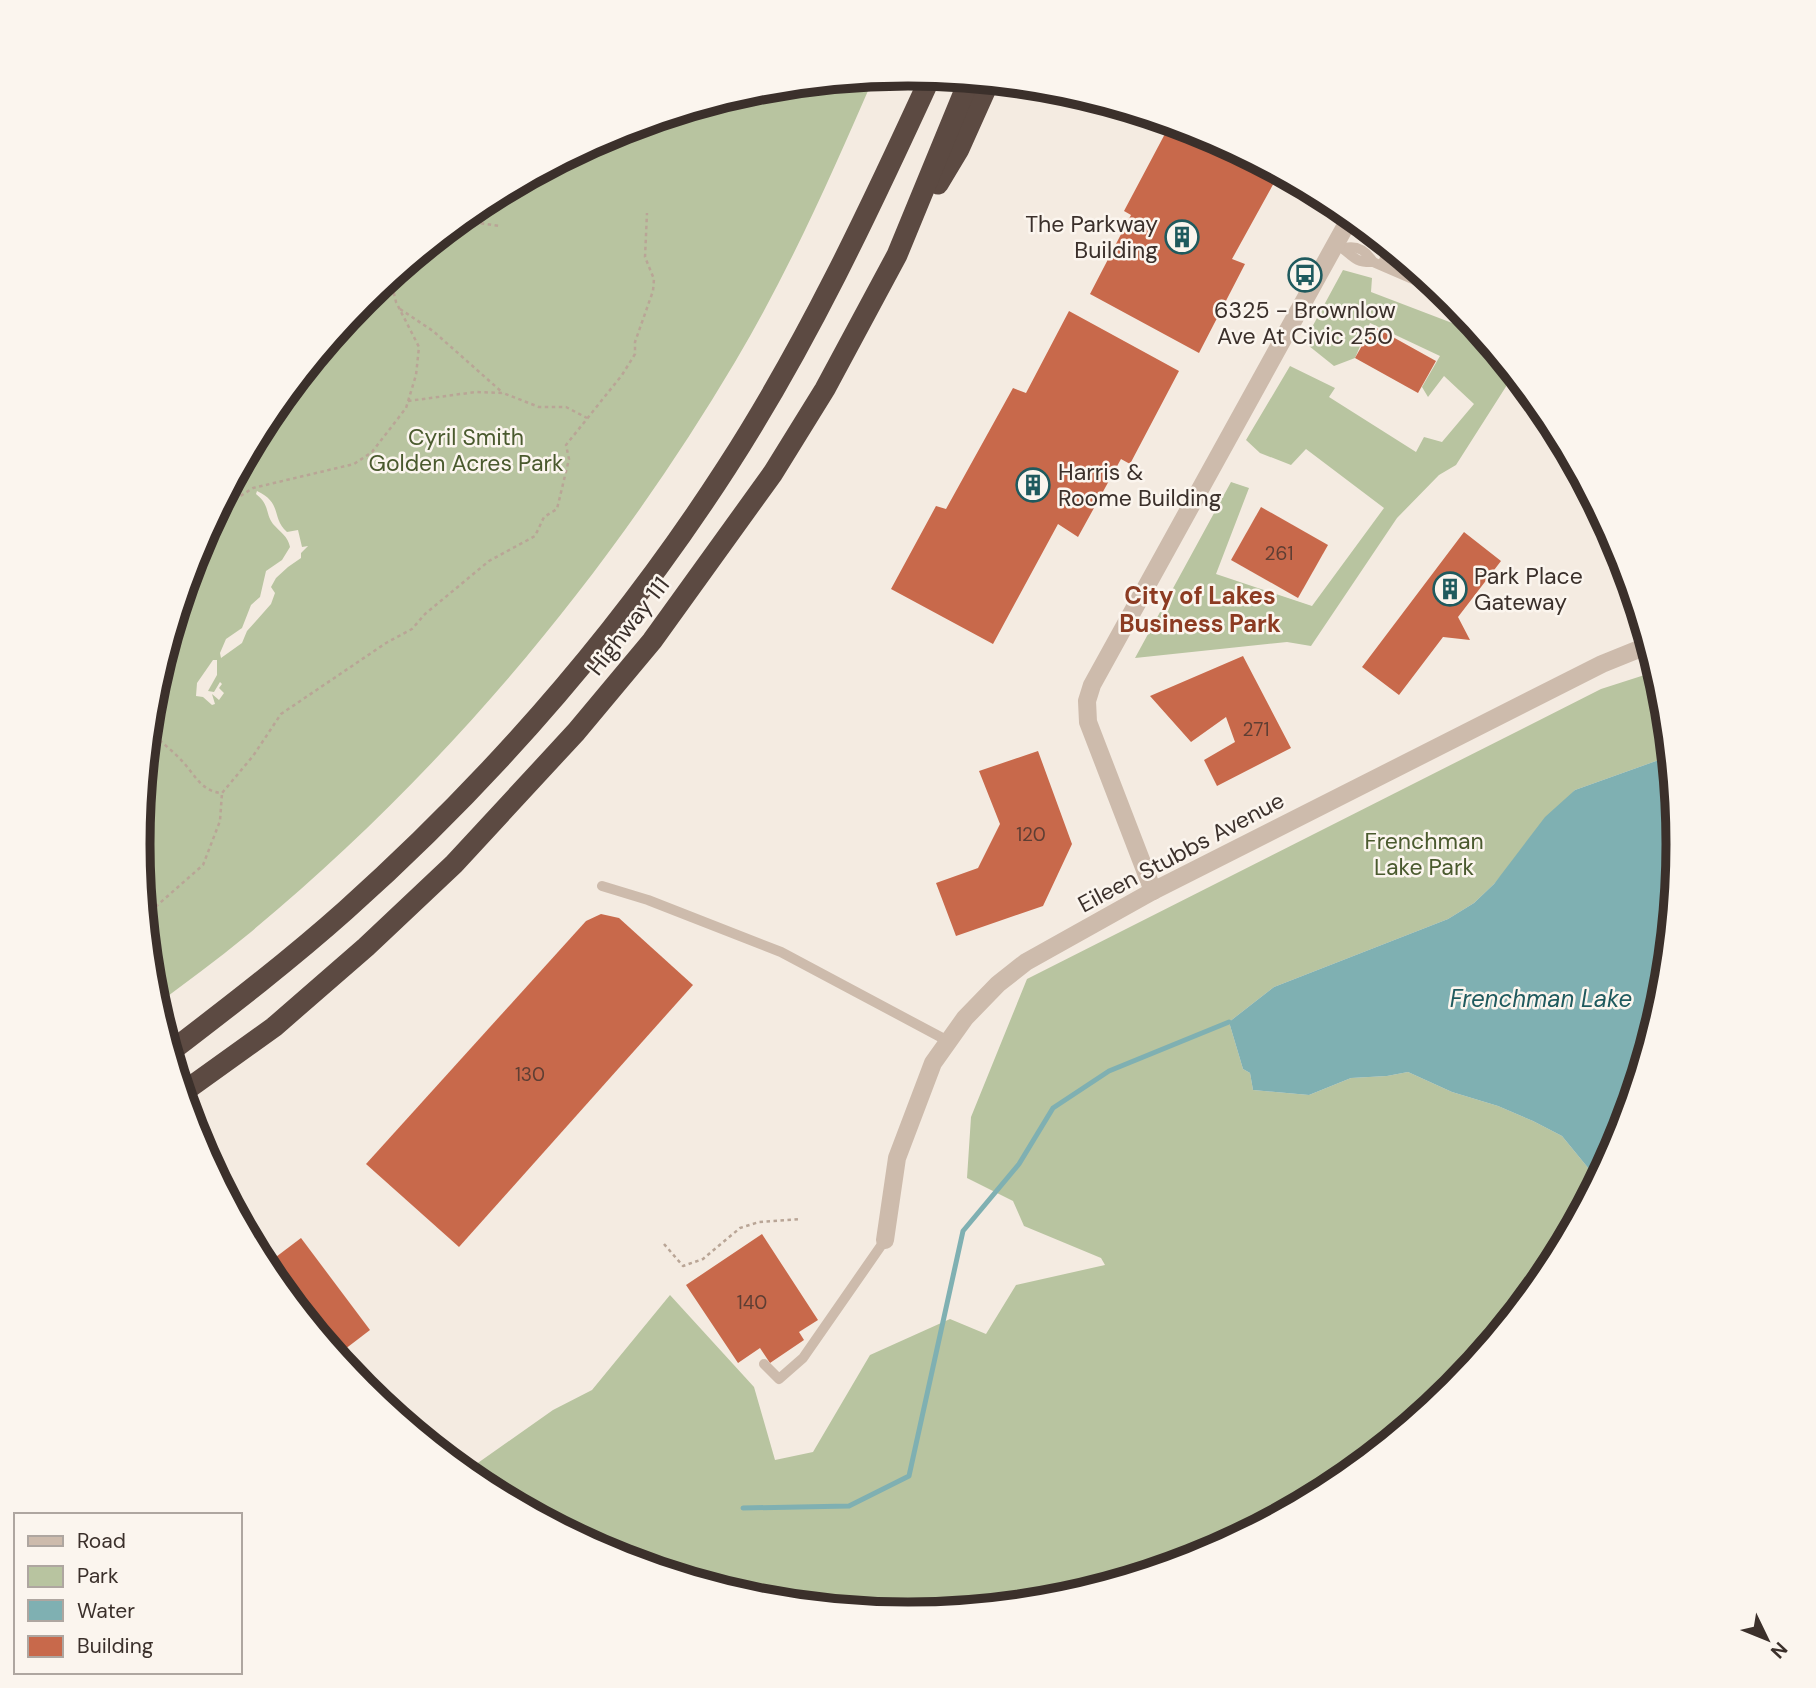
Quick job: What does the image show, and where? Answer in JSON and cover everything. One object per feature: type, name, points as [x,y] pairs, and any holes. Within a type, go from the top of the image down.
[{"type":"highway","name":"Highway 111","points":[[178,1046],[247,994],[346,910],[430,830],[501,757],[572,675],[658,568],[727,467],[773,392],[832,284],[926,86]]},
{"type":"highway","name":"Highway 111","points":[[190,1087],[274,1027],[366,947],[454,864],[576,732],[652,641],[773,473],[825,389],[897,255],[965,88]]},
{"type":"highway","points":[[897,255],[958,149],[985,90]]},
{"type":"street","points":[[1153,891],[1088,722],[1087,701],[1092,685],[1340,246],[1347,226]]},
{"type":"street","name":"Eileen Stubbs Avenue","points":[[885,1241],[897,1158],[933,1063],[965,1018],[998,984],[1026,962],[1153,891],[1602,664],[1640,649]]},
{"type":"lane","points":[[1340,246],[1348,255],[1362,262],[1378,264],[1415,281]]},
{"type":"lane","points":[[1378,264],[1385,254]]},
{"type":"lane","points":[[602,886],[648,900],[781,952],[948,1041]]},
{"type":"lane","points":[[764,1364],[779,1379],[803,1358],[885,1241]]},
{"type":"path","points":[[153,909],[203,865],[220,821],[222,793],[253,756],[281,714],[386,643],[412,629],[425,614],[489,561],[535,536],[544,517],[557,509],[569,459],[566,445],[622,375],[635,354],[635,342],[653,291],[654,279],[645,257],[647,213]]},
{"type":"path","points":[[475,222],[499,226]]},
{"type":"path","points":[[232,501],[253,488],[354,464],[372,452],[406,408],[416,375],[419,347],[399,307],[393,288]]},
{"type":"path","points":[[399,307],[433,331],[503,393],[539,407],[566,407],[587,418]]},
{"type":"path","points":[[408,401],[476,393],[503,393]]},
{"type":"path","points":[[157,738],[183,762],[201,784],[213,792],[222,793]]},
{"type":"path","points":[[664,1244],[683,1266],[703,1259],[740,1228],[759,1222],[800,1219]]},
{"type":"green space","name":"Cyril Smith Golden Acres Park","points":[[870,87],[826,186],[774,293],[735,362],[632,521],[575,597],[452,741],[387,809],[318,874],[235,945],[165,998],[151,894],[151,794],[156,745],[176,648],[207,554],[251,465],[306,382],[372,308],[408,274],[446,242],[529,187],[618,143],[664,126],[760,100]],"holes":[[[257,491],[274,506],[282,527],[287,532],[298,530],[302,547],[308,546],[301,553],[301,558],[276,578],[271,587],[275,593],[271,604],[247,631],[242,643],[221,658],[220,653],[226,639],[242,628],[251,605],[260,597],[266,571],[282,560],[290,547],[286,537],[273,524],[263,502],[256,494]],[[213,660],[217,660],[217,675],[208,691],[214,692],[220,682],[222,684],[219,688],[224,693],[219,700],[212,694],[215,704],[212,705],[203,697],[196,696],[197,683]]]},
{"type":"green space","points":[[1343,270],[1372,278],[1371,292],[1462,327],[1509,381],[1456,465],[1439,475],[1397,518],[1311,646],[1287,642],[1135,658],[1231,482],[1249,488],[1216,574],[1312,606],[1384,508],[1306,449],[1291,465],[1260,453],[1246,440],[1290,366],[1335,388],[1329,397],[1416,452],[1424,437],[1442,442],[1474,404],[1444,376],[1428,397],[1422,387],[1440,356],[1370,323],[1355,358],[1334,366],[1304,342]]},
{"type":"green space","name":"Frenchman Lake Park","points":[[1647,674],[1661,759],[1575,790],[1494,884],[1474,903],[1448,919],[1274,987],[1229,1022],[1243,1069],[1250,1073],[1253,1090],[1309,1095],[1351,1078],[1408,1072],[1452,1092],[1498,1106],[1562,1136],[1591,1172],[1565,1223],[1510,1306],[1444,1380],[1370,1446],[1287,1501],[1198,1545],[1152,1562],[1056,1588],[958,1601],[858,1601],[760,1588],[712,1576],[618,1545],[529,1501],[474,1465],[553,1410],[592,1390],[670,1295],[754,1387],[775,1460],[813,1452],[870,1355],[950,1319],[986,1334],[1016,1285],[1105,1265],[1101,1258],[1024,1226],[1013,1201],[967,1178],[971,1117],[1027,979],[1601,689]]},
{"type":"water","name":"Frenchman Lake","points":[[1661,759],[1665,794],[1665,894],[1652,992],[1626,1088],[1591,1172],[1562,1136],[1498,1106],[1452,1092],[1408,1072],[1351,1078],[1309,1095],[1253,1090],[1250,1073],[1243,1069],[1229,1022],[1274,987],[1448,919],[1474,903],[1494,884],[1545,817],[1575,790]]},
{"type":"building","name":"The Parkway Building","points":[[1166,131],[1198,143],[1275,181],[1232,259],[1245,264],[1199,353],[1090,294],[1131,215],[1124,211]]},
{"type":"building","name":"Harris & Roome Building","points":[[1069,311],[1179,371],[1130,464],[1121,459],[1078,537],[1058,524],[993,644],[891,589],[936,506],[946,509],[1013,388],[1026,393]]},
{"type":"building","points":[[1373,326],[1436,361],[1418,393],[1355,358]]},
{"type":"building","points":[[1261,507],[1328,545],[1298,598],[1231,560]]},
{"type":"building","name":"Park Place Gateway","points":[[1464,532],[1501,561],[1458,617],[1470,640],[1443,637],[1399,695],[1362,667]]},
{"type":"building","points":[[1243,656],[1291,748],[1217,786],[1204,760],[1235,742],[1226,717],[1191,742],[1150,696]]},
{"type":"building","points":[[1038,751],[1072,844],[1043,906],[956,936],[936,883],[978,868],[1000,824],[979,771]]},
{"type":"building","points":[[601,914],[619,918],[693,985],[459,1247],[366,1164],[586,921]]},
{"type":"building","points":[[762,1234],[818,1320],[799,1332],[804,1340],[770,1363],[760,1348],[738,1363],[686,1285]]},
{"type":"building","points":[[301,1238],[370,1330],[344,1350],[306,1306],[274,1259]]},
{"type":"waterway","points":[[743,1508],[849,1506],[909,1476],[963,1231],[1019,1164],[1053,1108],[1109,1071],[1229,1022]]},
{"type":"place","name":"The Parkway Building","points":[[1182,237]]},
{"type":"place","name":"6325 - Brownlow Ave At Civic 250","points":[[1305,275]]},
{"type":"place","name":"Harris & Roome Building","points":[[1033,485]]},
{"type":"place","name":"Park Place Gateway","points":[[1450,589]]},
{"type":"district","name":"City of Lakes Business Park","points":[[1200,610]]}]
